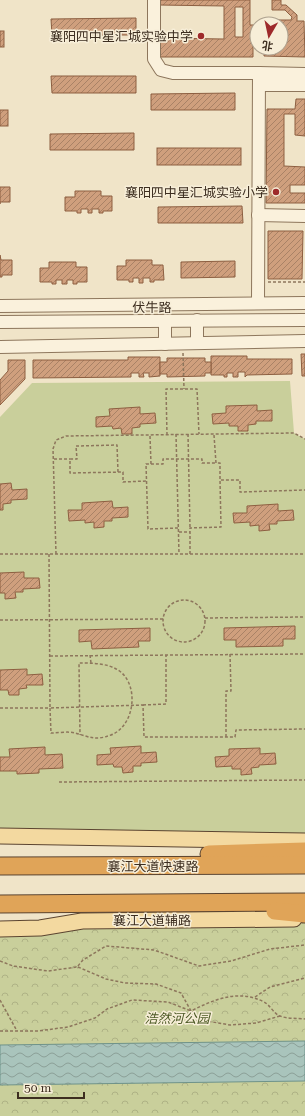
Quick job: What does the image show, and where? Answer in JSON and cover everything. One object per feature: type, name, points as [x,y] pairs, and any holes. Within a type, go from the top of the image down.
[{"type":"highway","points":[[126,866],[154,856],[305,851]]},
{"type":"highway","name":"襄江大道快速路","points":[[0,866],[305,865]]},
{"type":"highway","points":[[0,904],[305,902]]},
{"type":"highway","points":[[142,903],[194,911],[277,911],[305,914]]},
{"type":"main road","points":[[2,836],[305,841]]},
{"type":"main road","name":"襄江大道辅路","points":[[0,929],[40,928],[82,921],[305,919]]},
{"type":"street","points":[[154,0],[154,59],[162,70],[172,73],[259,79],[305,85]]},
{"type":"street","points":[[259,79],[305,74]]},
{"type":"street","points":[[258,303],[259,79]]},
{"type":"street","points":[[258,215],[305,216]]},
{"type":"street","points":[[0,306],[305,303]]},
{"type":"street","points":[[197,320],[197,343]]},
{"type":"street","points":[[290,320],[290,341]]},
{"type":"street","name":"伏牛路","points":[[0,322],[305,320]]},
{"type":"street","points":[[165,321],[165,344]]},
{"type":"street","points":[[0,347],[305,341]]},
{"type":"path","points":[[258,283],[305,282]]},
{"type":"path","points":[[183,343],[184,389]]},
{"type":"path","points":[[167,435],[166,389],[197,389],[199,434]]},
{"type":"path","points":[[56,554],[53,449],[56,440],[66,436],[294,433],[305,439]]},
{"type":"path","points":[[176,434],[179,554]]},
{"type":"path","points":[[188,434],[190,554]]},
{"type":"path","points":[[214,434],[216,463]]},
{"type":"path","points":[[150,435],[151,464]]},
{"type":"path","points":[[53,460],[77,459],[76,446],[117,445],[118,472]]},
{"type":"path","points":[[70,459],[70,473],[123,472],[124,482],[146,481]]},
{"type":"path","points":[[178,528],[148,529],[146,464],[163,464],[163,459],[202,459],[202,463],[220,463],[221,528],[190,528]]},
{"type":"path","points":[[220,480],[240,480],[240,492],[305,490]]},
{"type":"path","points":[[178,532],[190,532]]},
{"type":"path","points":[[0,554],[305,554]]},
{"type":"path","points":[[49,554],[51,733],[74,732],[80,735],[87,738],[101,738],[113,734],[126,721],[131,705],[132,693],[127,679],[119,671],[109,666],[91,663],[79,664],[80,735]]},
{"type":"path","points":[[187,600],[199,606],[205,618],[205,625],[198,637],[185,642],[172,637],[164,626],[164,619],[165,612],[174,602],[187,600]]},
{"type":"path","points":[[205,618],[305,617]]},
{"type":"path","points":[[0,620],[164,619]]},
{"type":"path","points":[[226,737],[226,691],[231,691],[230,654]]},
{"type":"path","points":[[50,656],[305,654]]},
{"type":"path","points":[[90,655],[91,663]]},
{"type":"path","points":[[0,708],[50,708],[166,704],[166,655]]},
{"type":"path","points":[[143,705],[144,737],[235,737],[236,730],[305,729]]},
{"type":"path","points":[[59,782],[305,780]]},
{"type":"path","points":[[77,966],[83,960],[106,946],[154,950],[199,966],[231,961],[270,949],[305,945]]},
{"type":"path","points":[[0,961],[13,966],[48,971],[77,966],[106,978],[125,983],[156,984],[181,993],[191,1011]]},
{"type":"path","points":[[255,998],[270,987],[305,978]]},
{"type":"path","points":[[191,1011],[209,1002],[227,996],[248,996],[266,1002],[280,1016]]},
{"type":"path","points":[[0,1000],[17,1031]]},
{"type":"path","points":[[0,1031],[68,1027],[95,1018],[107,1009],[132,1000],[168,1002],[191,1011],[202,1020],[230,1025],[256,1023],[280,1016],[305,1019]]},
{"type":"green space","points":[[290,381],[294,433],[305,439],[305,841],[0,836],[0,417],[32,383]]},
{"type":"green space","name":"浩然河公园","points":[[305,919],[305,1116],[0,1116],[0,929]]},
{"type":"water","points":[[305,1041],[305,1081],[0,1085],[0,1045]]},
{"type":"building","points":[[159,0],[250,0],[249,56],[253,57],[158,57],[159,38],[224,39],[224,6],[159,5]],"holes":[[[235,7],[243,7],[243,37],[235,37]]]},
{"type":"building","points":[[272,0],[281,0],[281,5],[286,5],[297,15],[297,21],[304,21],[305,57],[264,56],[289,56],[289,20],[291,20],[292,17],[285,10],[272,10]]},
{"type":"building","points":[[136,18],[136,35],[52,35],[51,19]]},
{"type":"building","points":[[0,31],[4,31],[4,47],[0,47]]},
{"type":"building","points":[[51,76],[136,76],[136,93],[52,93]]},
{"type":"building","points":[[235,93],[235,110],[151,110],[151,94]]},
{"type":"building","points":[[296,99],[305,99],[305,136],[295,135],[295,114],[284,114],[284,166],[305,167],[305,185],[290,185],[290,193],[305,193],[305,203],[266,203],[267,109],[295,109]]},
{"type":"building","points":[[0,110],[8,110],[8,126],[0,126]]},
{"type":"building","points":[[134,133],[134,150],[50,150],[50,134]]},
{"type":"building","points":[[157,148],[241,148],[241,165],[157,165]]},
{"type":"building","points":[[0,187],[10,187],[10,202],[0,202]]},
{"type":"building","points":[[75,191],[101,191],[101,196],[112,196],[112,211],[103,211],[103,213],[99,213],[99,209],[92,209],[92,213],[88,213],[88,209],[81,209],[81,213],[77,213],[77,211],[65,211],[65,197],[75,197]]},
{"type":"building","points":[[242,206],[243,223],[158,223],[158,207]]},
{"type":"building","points":[[268,231],[303,231],[302,279],[268,279]]},
{"type":"building","points":[[0,255],[1,260],[12,260],[12,275],[2,275],[2,277],[0,277]]},
{"type":"building","points":[[126,260],[152,260],[152,265],[163,265],[164,280],[154,280],[154,282],[150,282],[150,278],[143,278],[143,283],[139,283],[139,278],[133,278],[133,282],[129,282],[129,280],[117,280],[117,266],[126,266]]},
{"type":"building","points":[[235,261],[235,277],[181,278],[181,262]]},
{"type":"building","points":[[49,262],[76,262],[76,267],[87,267],[87,282],[77,282],[77,284],[73,284],[73,280],[67,280],[67,284],[62,284],[62,280],[56,280],[56,284],[52,284],[52,282],[40,282],[40,268],[49,268]]},
{"type":"building","points":[[301,354],[305,354],[305,376],[302,376]]},
{"type":"building","points":[[211,356],[247,356],[247,359],[292,359],[292,374],[247,375],[245,377],[245,372],[238,372],[238,377],[233,377],[233,373],[227,373],[227,377],[224,377],[224,375],[211,375]]},
{"type":"building","points":[[128,357],[160,357],[160,376],[149,377],[149,373],[143,373],[144,377],[139,377],[139,373],[131,373],[131,377],[33,378],[33,360],[128,360]]},
{"type":"building","points":[[167,358],[205,358],[205,362],[211,362],[211,373],[205,373],[205,376],[167,377],[167,374],[160,374],[160,362],[167,362]]},
{"type":"building","points":[[8,360],[25,360],[25,379],[0,405],[0,380],[8,371]]},
{"type":"building","points":[[257,405],[257,411],[272,410],[272,421],[256,421],[256,424],[248,425],[248,431],[238,431],[238,426],[229,426],[229,423],[213,424],[212,414],[226,413],[226,406]]},
{"type":"building","points":[[140,407],[140,414],[155,413],[156,423],[140,424],[140,427],[132,428],[132,434],[122,434],[121,428],[113,429],[112,426],[96,427],[96,417],[110,416],[109,409]]},
{"type":"building","points":[[11,483],[12,490],[27,489],[27,499],[11,500],[11,503],[3,504],[3,510],[0,510],[0,484]]},
{"type":"building","points":[[112,501],[113,508],[128,507],[128,517],[112,518],[112,521],[104,521],[104,527],[94,528],[94,522],[85,523],[85,520],[69,521],[68,510],[82,510],[82,503]]},
{"type":"building","points":[[278,504],[278,511],[293,510],[294,520],[277,521],[277,524],[269,524],[270,530],[259,531],[259,525],[250,526],[250,522],[234,523],[233,513],[247,513],[247,506]]},
{"type":"building","points":[[24,572],[24,578],[39,578],[40,588],[23,589],[23,592],[15,592],[16,598],[5,599],[5,593],[0,593],[0,573]]},
{"type":"building","points":[[295,626],[295,639],[283,639],[283,646],[236,647],[236,640],[224,640],[224,628]]},
{"type":"building","points":[[150,628],[150,641],[138,641],[139,647],[92,649],[91,641],[79,642],[79,630]]},
{"type":"building","points":[[27,669],[27,675],[42,674],[43,685],[26,685],[27,688],[19,689],[19,695],[9,695],[8,690],[0,690],[0,670]]},
{"type":"building","points":[[141,746],[141,753],[156,752],[157,762],[141,763],[141,766],[133,766],[133,772],[123,773],[122,767],[114,767],[113,764],[97,765],[97,755],[111,754],[110,748]]},
{"type":"building","points":[[45,747],[45,755],[62,754],[63,768],[39,769],[39,773],[17,774],[17,771],[0,771],[0,757],[10,757],[9,749]]},
{"type":"building","points":[[260,748],[260,754],[275,753],[276,764],[259,765],[259,767],[251,768],[252,774],[241,775],[241,769],[232,769],[232,766],[216,767],[215,757],[229,756],[229,749]]},
{"type":"place","name":"襄阳四中星汇城实验中学","points":[[201,36]]},
{"type":"place","name":"襄阳四中星汇城实验小学","points":[[276,192]]}]
